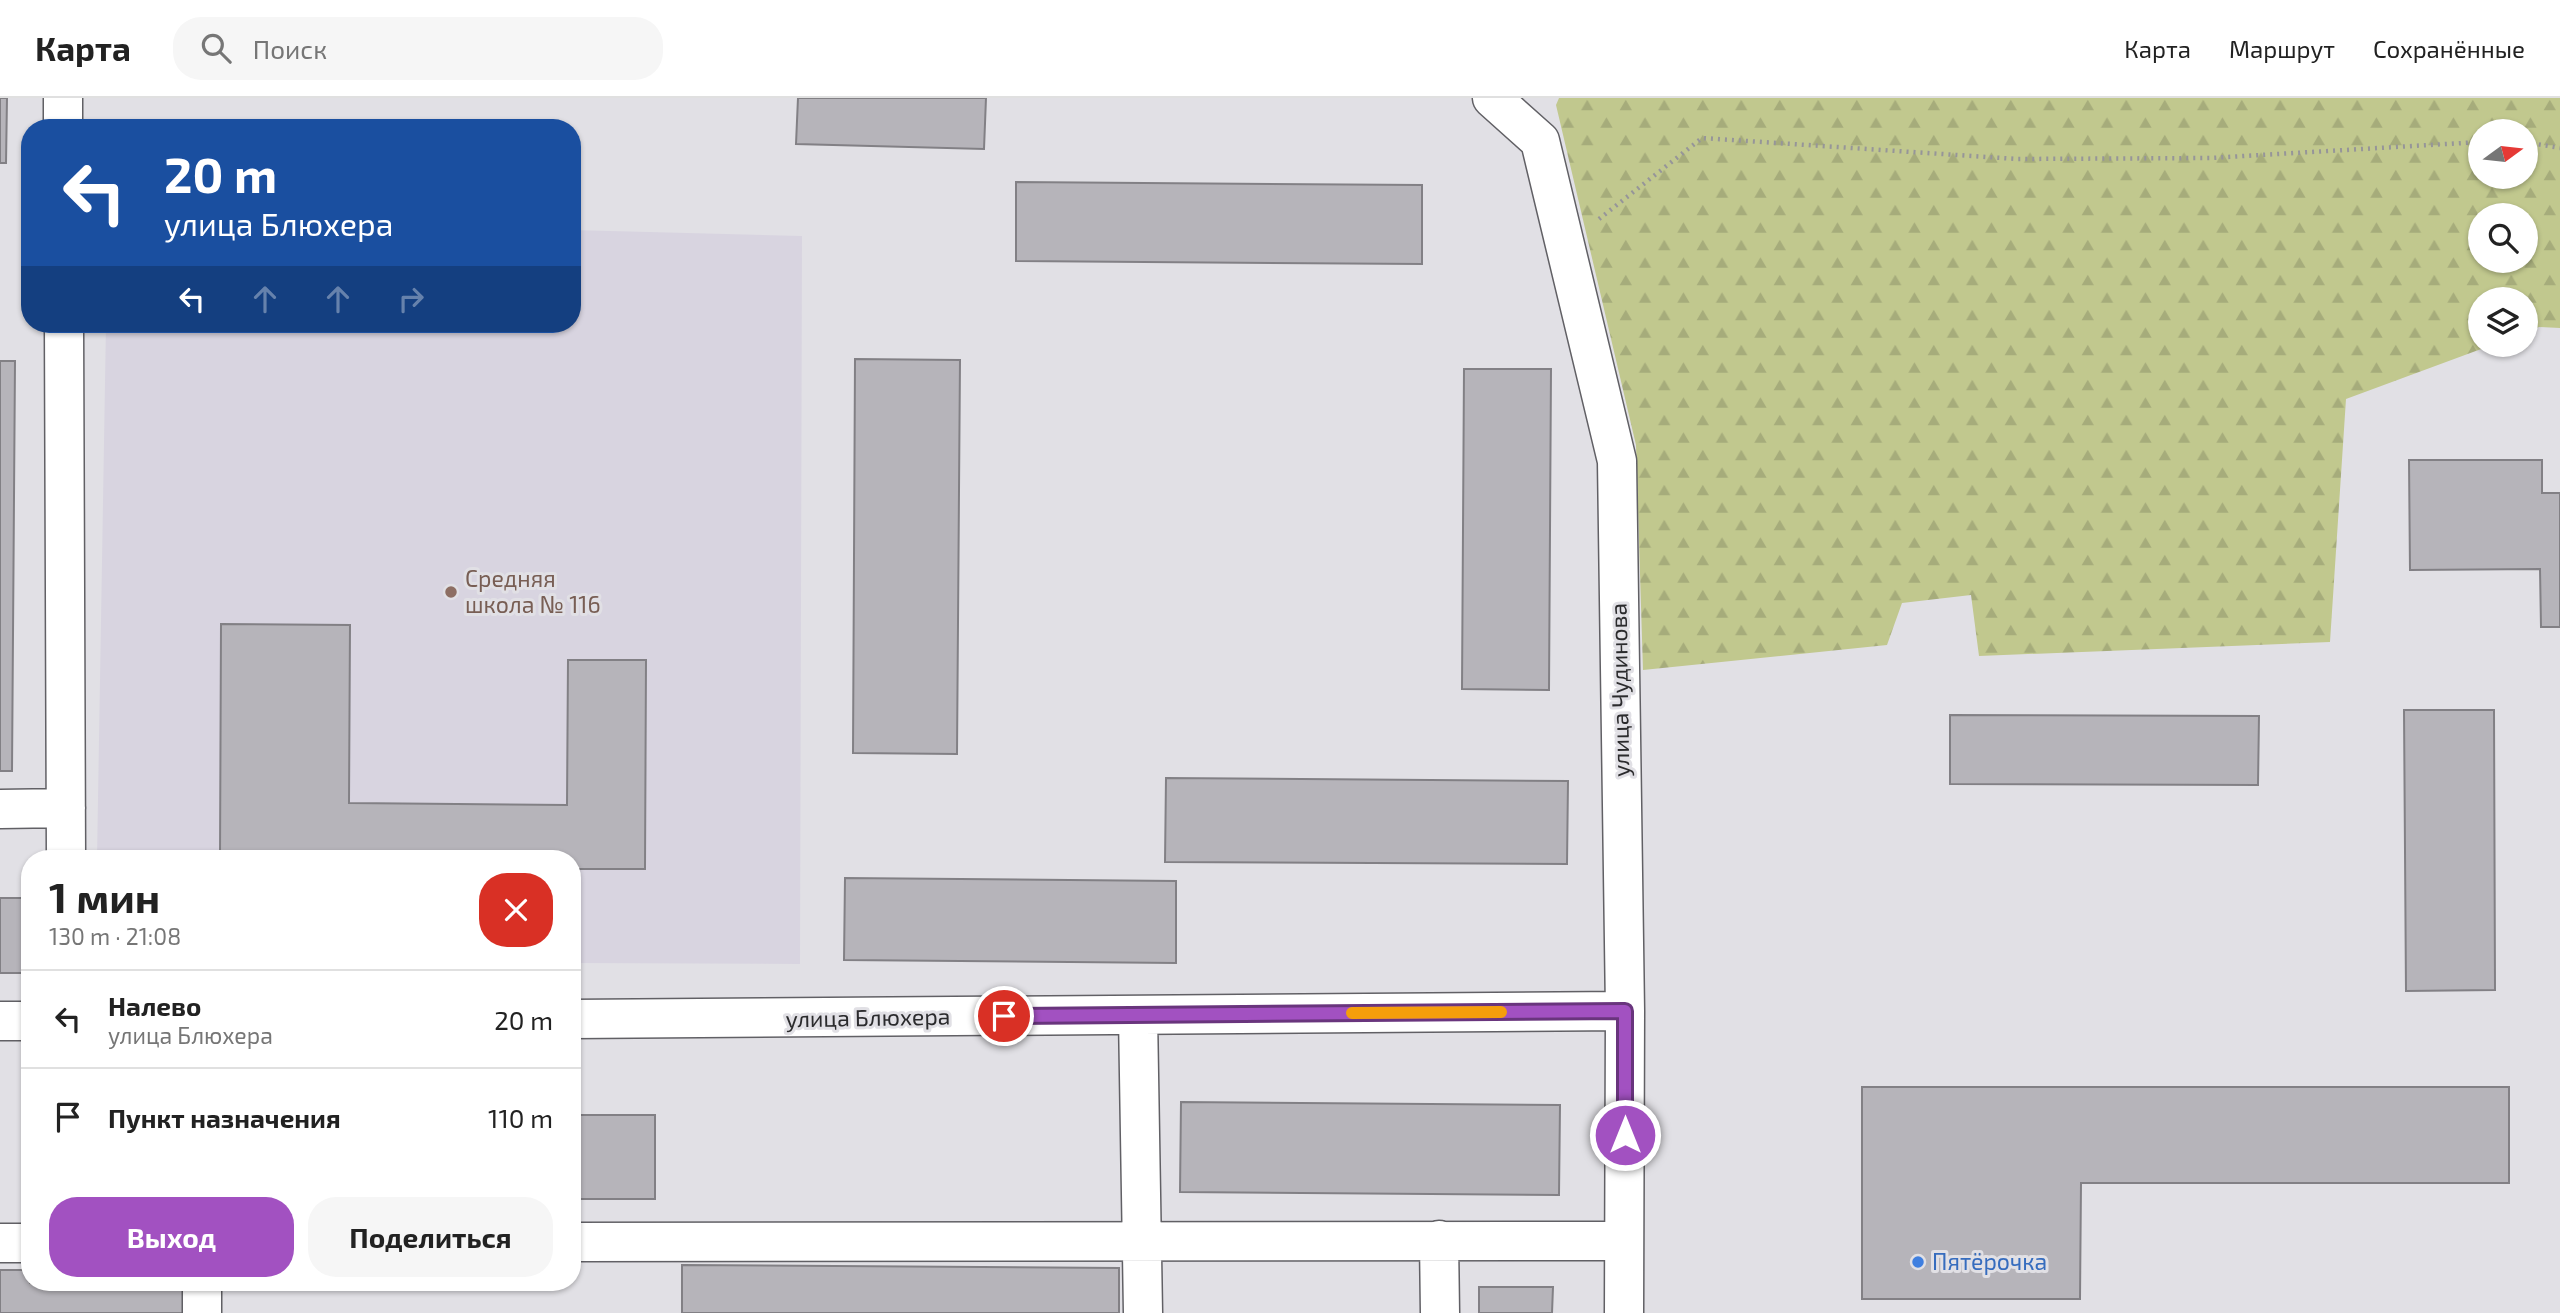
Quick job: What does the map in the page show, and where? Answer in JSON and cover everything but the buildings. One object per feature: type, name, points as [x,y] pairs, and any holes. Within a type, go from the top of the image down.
[{"type":"street","points":[[63,98],[63,119]]},
{"type":"street","name":"улица Чудинова","points":[[1492,98],[1540,141],[1616,461],[1625,1011],[1624,1313]]},
{"type":"street","points":[[64,333],[66,850]]},
{"type":"street","points":[[0,809],[66,808]]},
{"type":"street","name":"улица Блюхера","points":[[581,1019],[1625,1011]]},
{"type":"street","points":[[1138,1014],[1143,1313]]},
{"type":"street","points":[[0,1021],[21,1021]]},
{"type":"street","points":[[1439,1240],[1440,1313]]},
{"type":"street","points":[[581,1242],[1624,1241]]},
{"type":"street","points":[[0,1243],[21,1243]]},
{"type":"street","points":[[202,1291],[202,1313]]},
{"type":"path","points":[[1565,246],[1702,138],[2017,159],[2210,158],[2468,143]]},
{"type":"path","points":[[2538,144],[2560,148]]},
{"type":"shaded area","name":"Средняя школа № 116","points":[[581,230],[802,236],[800,964],[581,963],[581,850],[97,850],[106,333],[581,333]]},
{"type":"green space","points":[[1559,98],[2560,98],[2560,328],[2538,327],[2538,287],[2468,287],[2468,354],[2346,399],[2330,642],[1979,656],[1971,595],[1902,603],[1887,645],[1643,670],[1636,445],[1556,105]]},
{"type":"slow traffic","points":[[1352,1013],[1501,1012]]},
{"type":"place","name":"Средняя школа № 116","points":[[451,592]]},
{"type":"place","name":"Пятёрочка","points":[[1918,1262]]},
{"type":"route","points":[[1004,1016],[1625,1011],[1625,1135]]}]
